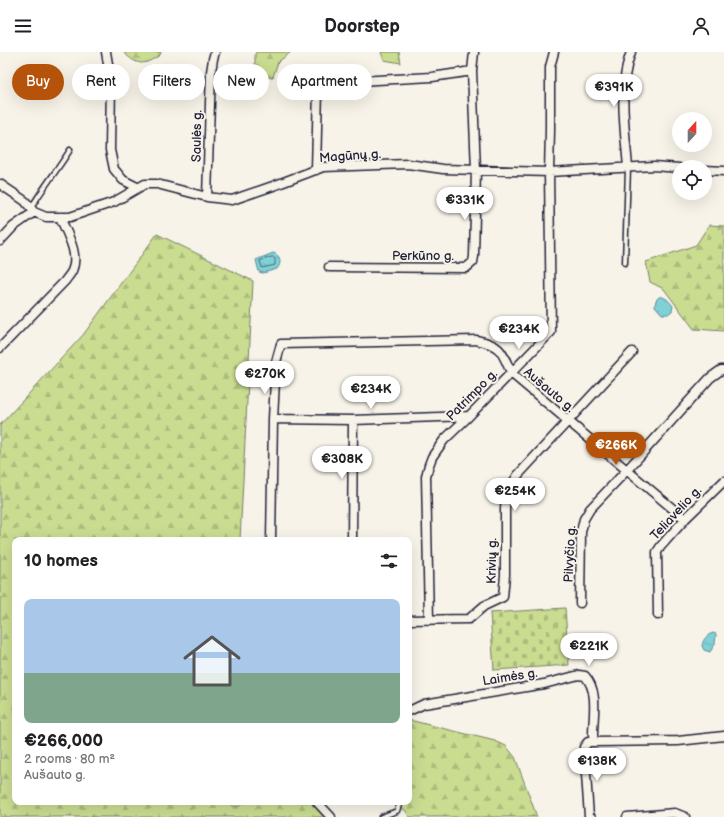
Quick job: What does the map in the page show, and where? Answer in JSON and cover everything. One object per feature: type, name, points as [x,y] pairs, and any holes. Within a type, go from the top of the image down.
[{"type":"street","points":[[106,52],[111,82],[110,150],[114,170],[123,180],[137,187]]},
{"type":"street","name":"Saulės g.","points":[[207,197],[211,72],[213,59],[216,52]]},
{"type":"street","name":"Perkūno g.","points":[[329,267],[466,268],[473,262],[476,170],[472,71],[474,52]]},
{"type":"street","name":"Patrimpo g.","points":[[429,620],[426,476],[432,457],[444,440],[551,332],[549,172],[550,67],[554,52]]},
{"type":"street","points":[[628,167],[624,112],[625,74],[631,52]]},
{"type":"street","points":[[316,170],[318,88],[322,83],[432,77],[472,71]]},
{"type":"street","name":"Magūnų g.","points":[[32,210],[46,217],[70,217],[114,202],[137,187],[145,184],[157,184],[207,197],[232,200],[322,167],[408,164],[443,170],[549,172],[654,166],[672,167]]},
{"type":"street","points":[[712,171],[724,172]]},
{"type":"street","points":[[0,184],[25,201],[32,210],[0,241]]},
{"type":"street","points":[[0,348],[64,281],[72,270],[74,259],[72,247],[60,217]]},
{"type":"street","name":"Aušauto g.","points":[[273,419],[276,362],[281,344],[476,340],[486,342],[493,344],[502,352],[511,373],[685,519]]},
{"type":"street","name":"Krivių g.","points":[[412,620],[469,619],[484,606],[503,597],[505,575],[506,494],[518,475],[632,352]]},
{"type":"street","name":"Pilvyčio g.","points":[[580,604],[581,532],[584,519],[590,509],[710,378],[716,373],[724,370]]},
{"type":"street","points":[[271,537],[273,419],[353,420],[469,416]]},
{"type":"street","points":[[352,537],[353,420]]},
{"type":"street","name":"Teliavelio g.","points":[[658,615],[657,552],[660,546],[685,519],[724,481]]},
{"type":"street","name":"Laimės g.","points":[[412,710],[424,704],[544,684],[579,675],[585,676],[592,685],[594,695],[594,742]]},
{"type":"street","points":[[591,817],[589,816],[584,747],[588,742],[678,741],[724,736]]},
{"type":"street","points":[[320,805],[331,817]]},
{"type":"street","points":[[627,817],[675,813],[685,817]]},
{"type":"lane","points":[[32,210],[40,192],[54,176],[70,150]]},
{"type":"lane","points":[[625,263],[628,167]]},
{"type":"lane","points":[[381,817],[397,811],[399,805]]},
{"type":"green space","points":[[123,52],[161,52],[160,55],[154,59],[141,63],[133,60]]},
{"type":"green space","points":[[256,52],[291,52],[278,62],[273,77],[269,77],[269,64],[255,64]]},
{"type":"green space","points":[[381,52],[399,52],[401,63],[384,60]]},
{"type":"green space","points":[[709,225],[724,226],[724,331],[694,329],[664,289],[650,282],[646,262],[696,245]]},
{"type":"green space","points":[[157,234],[253,281],[240,537],[12,537],[12,805],[313,805],[325,817],[0,817],[0,425],[83,335]]},
{"type":"green space","points":[[565,608],[569,665],[494,670],[490,613]]},
{"type":"green space","points":[[412,721],[495,741],[506,746],[515,757],[537,817],[409,817],[406,811],[397,805],[412,805]]},
{"type":"water","points":[[273,253],[279,257],[280,260],[280,264],[277,269],[263,273],[259,272],[256,260]]},
{"type":"water","points":[[659,297],[665,298],[673,306],[672,311],[668,314],[662,314],[655,306],[656,300]]},
{"type":"water","points":[[713,633],[716,634],[715,644],[710,652],[704,650],[702,646],[704,639]]}]
